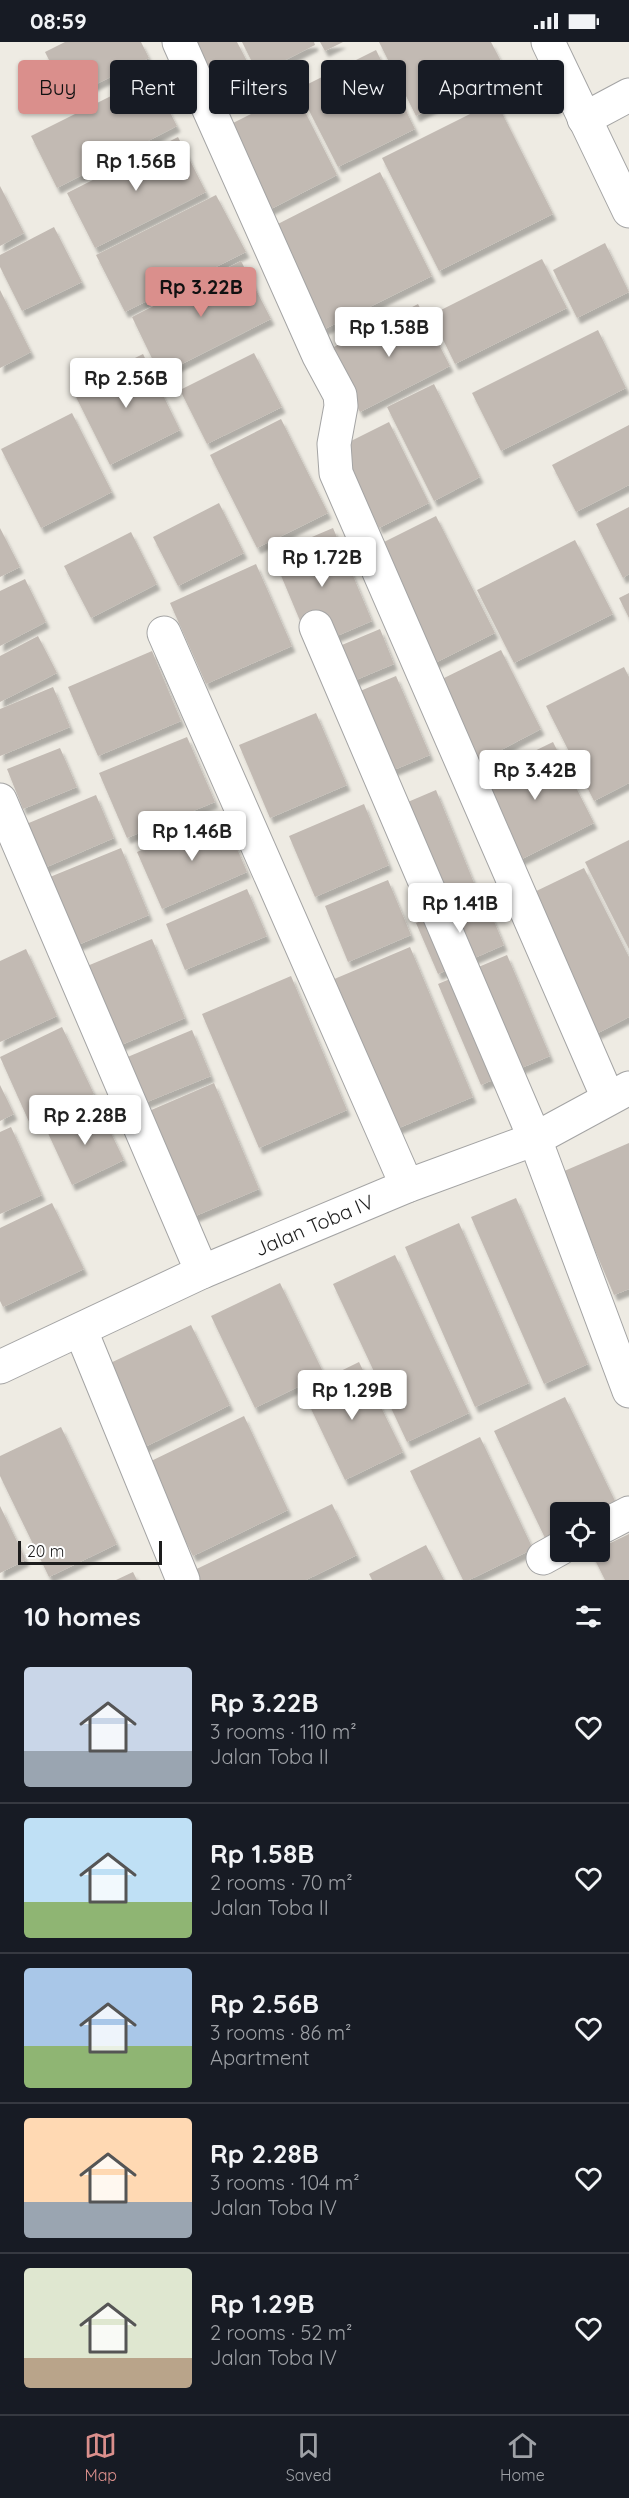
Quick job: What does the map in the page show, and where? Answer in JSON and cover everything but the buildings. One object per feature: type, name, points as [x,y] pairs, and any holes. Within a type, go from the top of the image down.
[{"type":"street","points":[[179,42],[314,345],[340,395],[334,444],[336,473],[619,1093]]},
{"type":"street","points":[[548,42],[629,211]]},
{"type":"street","points":[[584,119],[629,95]]},
{"type":"street","points":[[316,627],[535,1139],[629,1391]]},
{"type":"street","points":[[164,633],[407,1186]]},
{"type":"street","points":[[0,800],[202,1272]]},
{"type":"street","name":"Jalan Toba IV","points":[[2,1360],[81,1331],[202,1272],[407,1186],[535,1139],[619,1093]]},
{"type":"street","points":[[81,1331],[183,1580]]},
{"type":"street","points":[[610,1523],[629,1513]]}]
